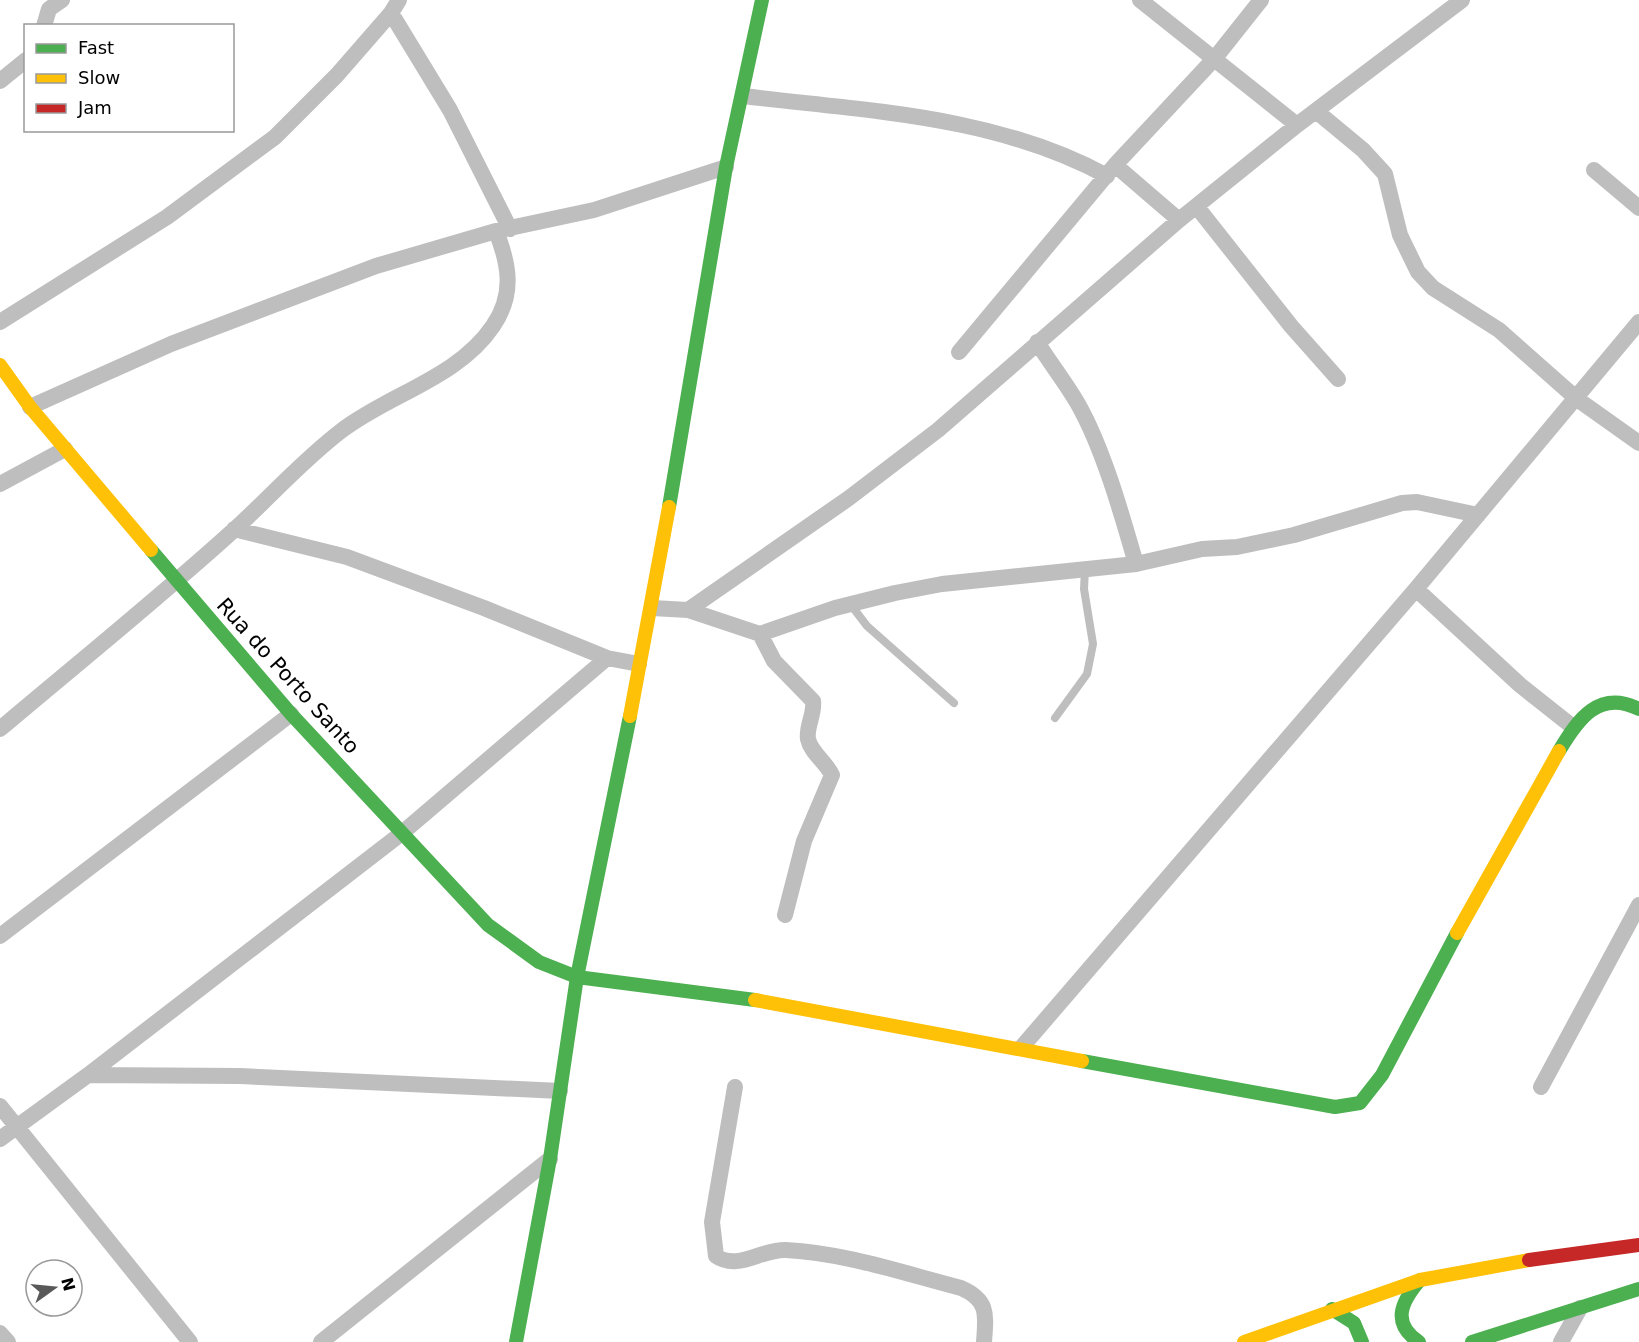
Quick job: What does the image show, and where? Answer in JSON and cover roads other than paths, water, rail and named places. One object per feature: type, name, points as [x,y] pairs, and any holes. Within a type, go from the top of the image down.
[{"type":"street","points":[[45,24],[49,9],[62,0]]},
{"type":"street","points":[[516,1342],[550,1159],[577,977],[652,608],[726,167],[762,0]]},
{"type":"street","points":[[1140,0],[1297,125]]},
{"type":"street","points":[[959,352],[1111,171],[1215,58],[1262,0]]},
{"type":"street","points":[[688,610],[849,498],[938,430],[1179,220],[1297,125],[1462,0]]},
{"type":"street","points":[[0,322],[166,217],[275,137],[337,75],[399,4],[450,110],[503,230],[509,279],[501,309],[493,326],[480,340],[450,367],[372,409],[341,431],[176,580],[0,729]]},
{"type":"street","points":[[0,81],[24,62]]},
{"type":"street","points":[[743,96],[976,126],[1111,171],[1179,220]]},
{"type":"street","points":[[1316,111],[1363,150],[1385,174],[1400,235],[1418,272],[1433,288],[1500,330],[1577,399],[1639,443]]},
{"type":"street","points":[[30,407],[171,344],[376,266],[503,230],[613,204],[726,167]]},
{"type":"street","points":[[1594,170],[1639,208]]},
{"type":"street","points":[[1197,207],[1291,326],[1338,379]]},
{"type":"street","points":[[1021,1047],[1416,588],[1577,399],[1639,322]]},
{"type":"street","points":[[1037,342],[1078,405],[1086,422],[1114,494],[1136,564]]},
{"type":"street","name":"Rua do Porto Santo","points":[[0,365],[30,407],[65,449],[291,714],[488,925],[508,942],[539,962],[577,977],[749,999],[1021,1047],[1310,1103],[1344,1108],[1359,1106],[1371,1094],[1382,1075],[1485,880],[1573,727]]},
{"type":"street","points":[[0,484],[65,449]]},
{"type":"street","points":[[652,608],[688,610],[760,634],[851,605],[942,584],[1136,564],[1202,549],[1237,547],[1272,540],[1402,503],[1417,502],[1478,515]]},
{"type":"street","points":[[234,529],[347,557],[607,658],[639,664]]},
{"type":"street","points":[[1416,588],[1520,686],[1573,727],[1588,711],[1602,703],[1615,700],[1629,703],[1639,709]]},
{"type":"street","points":[[760,634],[774,661],[813,701],[814,710],[808,740],[832,775],[804,841],[785,915]]},
{"type":"street","points":[[0,1139],[88,1075],[402,833],[607,658]]},
{"type":"street","points":[[0,936],[291,714]]},
{"type":"street","points":[[1541,1087],[1639,905]]},
{"type":"street","points":[[88,1075],[240,1076],[560,1091]]},
{"type":"street","points":[[735,1087],[712,1222],[716,1256],[724,1261],[735,1263],[772,1250],[798,1251],[846,1259],[961,1288],[976,1294],[984,1307],[984,1342]]},
{"type":"street","points":[[0,1106],[190,1342]]},
{"type":"street","points":[[321,1342],[550,1159]]},
{"type":"street","points":[[1244,1342],[1332,1309],[1420,1280],[1637,1242]]},
{"type":"street","points":[[1419,1342],[1405,1330],[1400,1310],[1406,1294],[1420,1280]]},
{"type":"street","points":[[1472,1342],[1639,1289]]},
{"type":"street","points":[[1561,1342],[1580,1308]]},
{"type":"street","points":[[1332,1309],[1354,1323],[1362,1342]]},
{"type":"street","points":[[0,1333],[8,1342]]},
{"type":"lane","points":[[1055,718],[1087,674],[1094,644],[1084,589],[1085,569]]},
{"type":"lane","points":[[851,605],[867,626],[954,703]]}]
